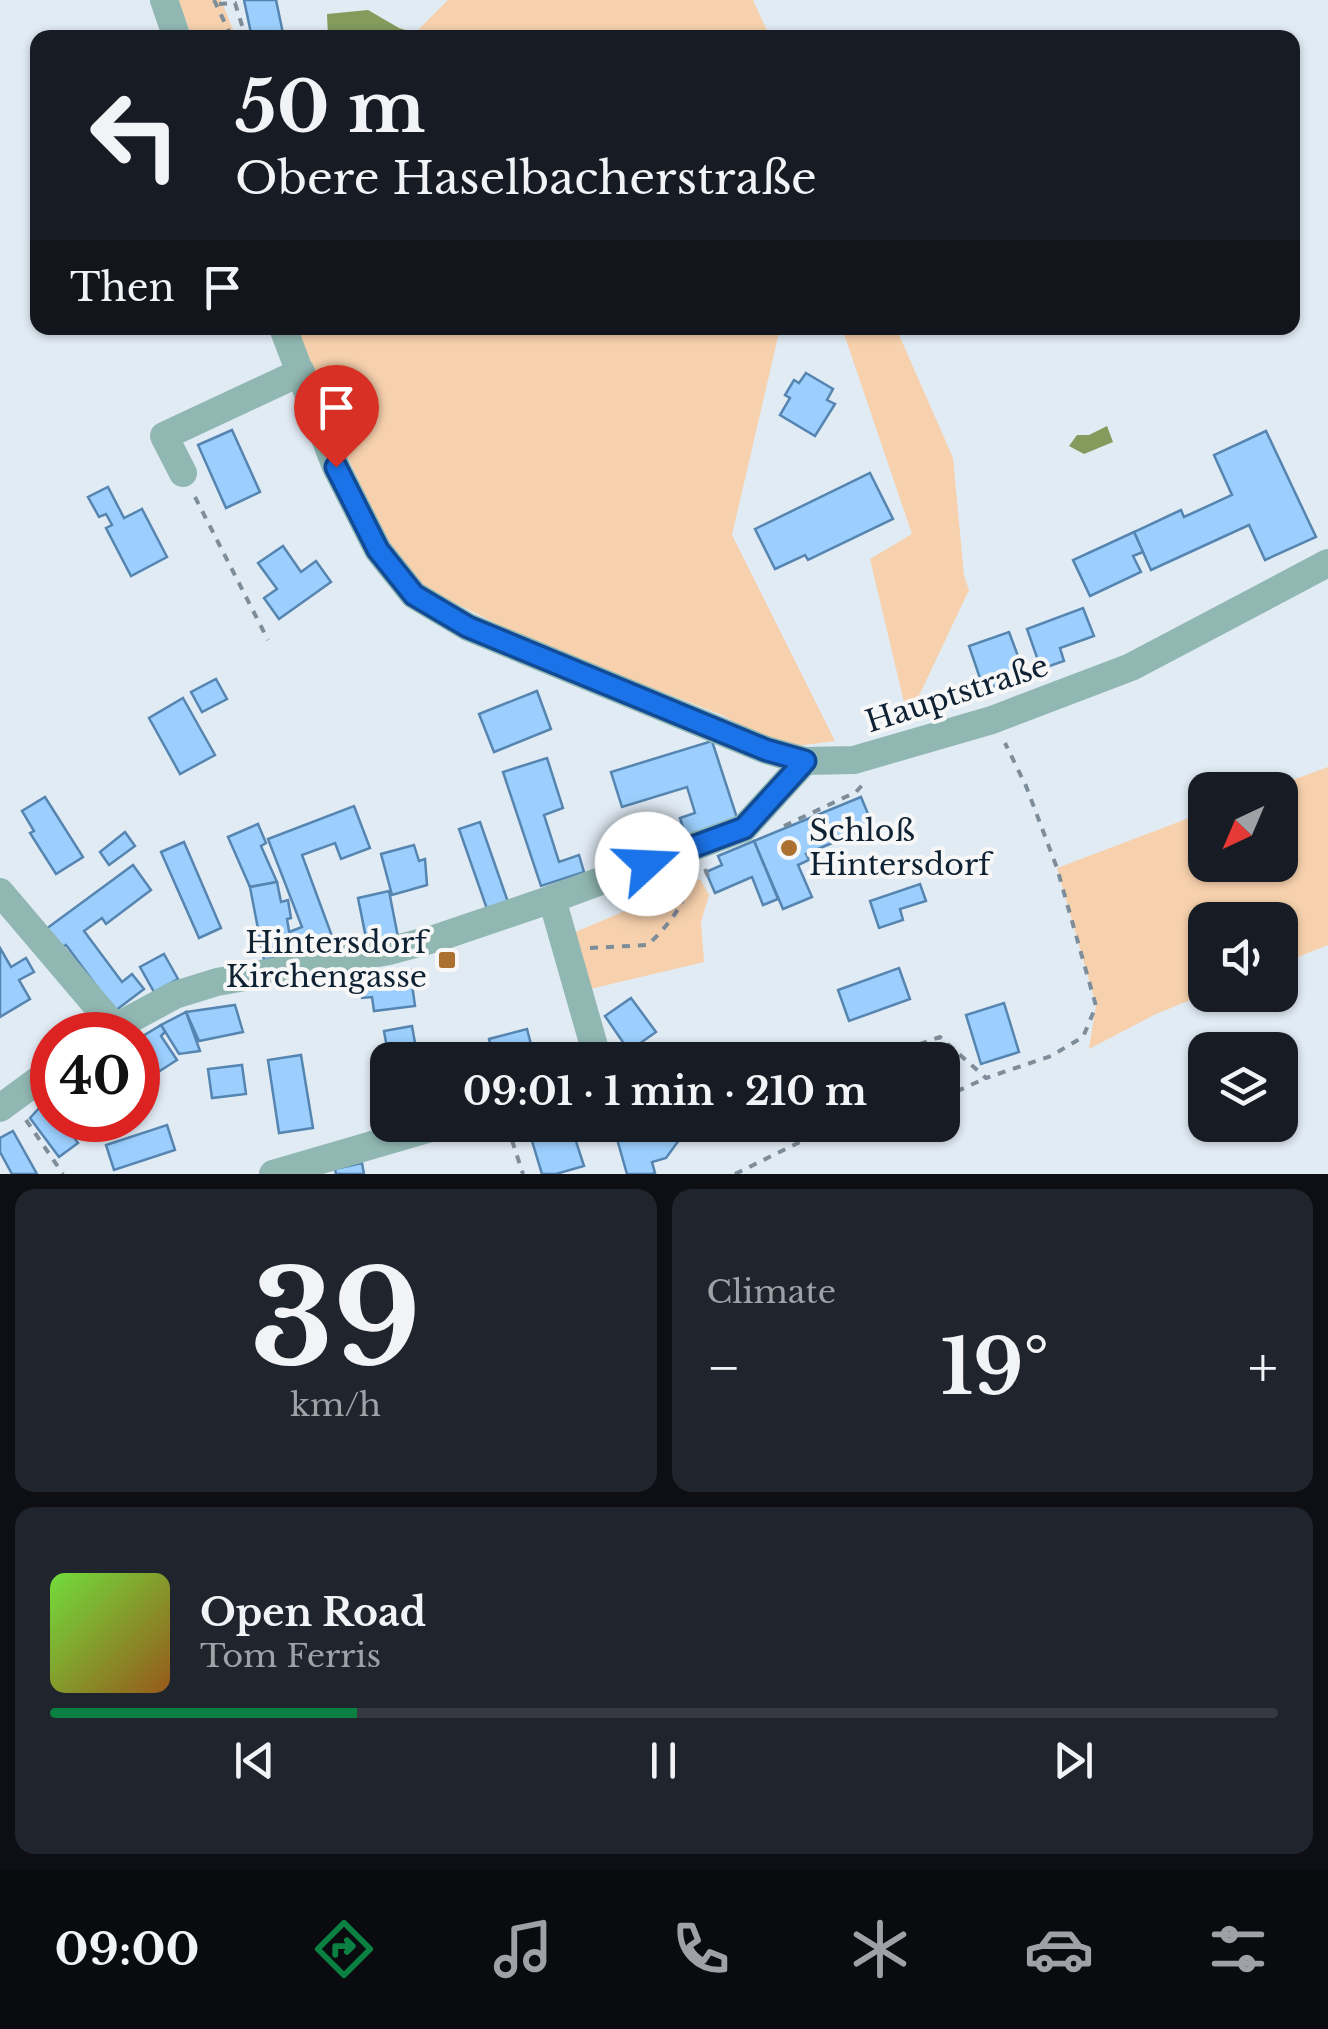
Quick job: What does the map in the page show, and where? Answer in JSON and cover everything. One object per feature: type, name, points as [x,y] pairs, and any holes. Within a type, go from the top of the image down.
[{"type":"street","points":[[164,0],[174,30]]},
{"type":"street","name":"Hauptstraße","points":[[286,335],[336,467],[378,550],[414,595],[468,627],[766,750],[805,761],[854,760],[992,720],[1131,667],[1328,563]]},
{"type":"street","points":[[183,473],[164,436],[301,372]]},
{"type":"street","points":[[142,1012],[175,995],[216,982],[389,952],[552,900],[744,828],[805,761]]},
{"type":"street","points":[[0,892],[94,1012]]},
{"type":"street","points":[[552,900],[593,1042]]},
{"type":"street","points":[[7,1104],[30,1087]]},
{"type":"street","points":[[273,1174],[383,1142]]},
{"type":"path","points":[[228,30],[216,2],[235,3],[243,30]]},
{"type":"path","points":[[183,473],[268,640]]},
{"type":"path","points":[[960,1092],[986,1078],[1051,1056],[1083,1038],[1096,1006],[1057,868],[1026,786],[992,720]]},
{"type":"path","points":[[703,864],[710,881]]},
{"type":"path","points":[[566,949],[648,945],[664,929],[687,893],[686,875]]},
{"type":"path","points":[[960,1055],[986,1078]]},
{"type":"path","points":[[7,1104],[63,1174]]},
{"type":"path","points":[[513,1142],[523,1174]]},
{"type":"path","points":[[735,1174],[800,1142]]},
{"type":"shaded area","points":[[178,0],[221,0],[233,30],[189,30]]},
{"type":"shaded area","points":[[448,0],[753,0],[767,30],[418,30]]},
{"type":"shaded area","points":[[368,10],[405,30],[328,30],[327,14]]},
{"type":"shaded area","points":[[299,335],[778,335],[732,535],[835,741],[782,748],[722,715],[531,641],[427,589],[390,552],[323,401]]},
{"type":"shaded area","points":[[844,335],[899,335],[953,458],[964,575],[969,590],[908,719],[870,559],[912,534]]},
{"type":"shaded area","points":[[1107,426],[1113,442],[1084,454],[1069,446],[1077,435],[1089,435]]},
{"type":"shaded area","points":[[1328,767],[1328,945],[1298,957],[1298,902],[1188,902],[1188,1001],[1089,1049],[1096,1005],[1057,868],[1188,818],[1188,882],[1298,882],[1298,778]]},
{"type":"shaded area","points":[[700,879],[709,895],[701,922],[704,962],[586,990],[573,933]]},
{"type":"building","points":[[244,0],[276,0],[282,30],[250,30]]},
{"type":"building","points":[[806,373],[833,389],[827,400],[835,404],[815,436],[780,415],[794,380],[799,383]]},
{"type":"building","points":[[232,430],[260,492],[226,508],[198,445]]},
{"type":"building","points":[[1266,431],[1316,537],[1265,560],[1249,525],[1151,570],[1134,532],[1181,510],[1184,517],[1232,495],[1214,455]]},
{"type":"building","points":[[870,473],[893,519],[808,560],[805,555],[775,569],[755,529]]},
{"type":"building","points":[[108,487],[124,518],[142,509],[167,557],[131,576],[106,528],[112,525],[106,514],[99,517],[88,497]]},
{"type":"building","points":[[1134,532],[1143,552],[1133,556],[1141,572],[1090,596],[1073,560]]},
{"type":"building","points":[[283,546],[301,572],[316,561],[331,582],[279,619],[264,598],[277,589],[258,563]]},
{"type":"building","points":[[1083,608],[1094,636],[1060,648],[1064,661],[1041,669],[1027,629]]},
{"type":"building","points":[[1009,632],[1025,675],[984,690],[969,646]]},
{"type":"building","points":[[216,679],[227,699],[202,712],[191,692]]},
{"type":"building","points":[[537,691],[551,729],[494,752],[479,714]]},
{"type":"building","points":[[183,698],[215,755],[180,774],[149,718]]},
{"type":"building","points":[[712,741],[739,824],[687,840],[680,818],[695,813],[687,787],[622,807],[611,772]]},
{"type":"building","points":[[547,758],[563,808],[544,815],[559,862],[579,855],[584,872],[541,886],[503,772]]},
{"type":"building","points":[[45,797],[83,857],[56,874],[30,833],[34,831],[22,811]]},
{"type":"building","name":"Schloß Hintersdorf","points":[[861,797],[873,826],[806,854],[809,860],[798,865],[812,897],[783,909],[754,841]]},
{"type":"building","points":[[354,806],[370,848],[341,859],[335,843],[302,855],[336,947],[311,956],[307,948],[297,952],[289,932],[302,927],[268,839]]},
{"type":"building","points":[[480,822],[508,902],[487,909],[459,829]]},
{"type":"building","points":[[258,824],[266,843],[261,846],[277,882],[250,887],[228,837]]},
{"type":"building","points":[[125,832],[135,846],[109,865],[100,852]]},
{"type":"building","points":[[754,841],[778,899],[763,905],[752,877],[715,893],[706,872],[722,865],[718,856]]},
{"type":"building","points":[[184,842],[221,928],[199,938],[161,852]]},
{"type":"building","points":[[414,845],[419,861],[425,859],[427,885],[392,895],[381,854]]},
{"type":"building","points":[[133,865],[151,890],[106,924],[102,918],[84,931],[122,982],[132,974],[144,989],[115,1011],[66,945],[60,949],[46,929]]},
{"type":"building","points":[[277,882],[281,902],[288,900],[293,954],[264,960],[250,887]]},
{"type":"building","points":[[920,884],[926,901],[900,909],[903,920],[879,928],[870,901]]},
{"type":"building","points":[[389,891],[398,937],[367,943],[358,898]]},
{"type":"building","points":[[0,948],[11,967],[26,958],[34,972],[19,980],[30,999],[0,1017]]},
{"type":"building","points":[[164,954],[178,979],[154,992],[140,967]]},
{"type":"building","points":[[899,968],[910,999],[849,1021],[838,990]]},
{"type":"building","points":[[410,970],[415,1006],[374,1011],[372,997],[362,998],[359,977]]},
{"type":"building","points":[[631,998],[656,1032],[642,1042],[623,1042],[605,1016]]},
{"type":"building","points":[[1004,1003],[1019,1052],[981,1064],[966,1015]]},
{"type":"building","points":[[235,1005],[243,1032],[199,1041],[186,1012]]},
{"type":"building","points":[[186,1012],[200,1051],[179,1054],[161,1025]]},
{"type":"building","points":[[160,1026],[165,1032],[161,1036],[177,1060],[160,1071]]},
{"type":"building","points":[[412,1026],[415,1042],[386,1042],[384,1031]]},
{"type":"building","points":[[527,1029],[530,1042],[490,1042],[489,1039]]},
{"type":"building","points":[[301,1055],[313,1128],[279,1133],[268,1060]]},
{"type":"building","points":[[242,1065],[246,1094],[212,1098],[208,1069]]},
{"type":"building","points":[[167,1125],[175,1150],[114,1170],[106,1145],[160,1142],[160,1127]]},
{"type":"building","points":[[13,1131],[37,1174],[12,1174],[0,1152],[0,1138]]},
{"type":"building","points":[[48,1142],[77,1142],[78,1143],[59,1157]]},
{"type":"building","points":[[532,1142],[576,1142],[584,1166],[542,1174]]},
{"type":"building","points":[[618,1142],[678,1142],[666,1158],[652,1162],[655,1173],[627,1174]]},
{"type":"building","points":[[362,1163],[364,1174],[336,1174],[335,1169]]},
{"type":"place","name":"Schloß Hintersdorf","points":[[789,848]]},
{"type":"place","name":"Hintersdorf Kirchengasse","points":[[447,960]]},
{"type":"route","points":[[336,467],[378,550],[414,595],[468,627],[766,750],[805,761],[744,828],[647,864]]}]
